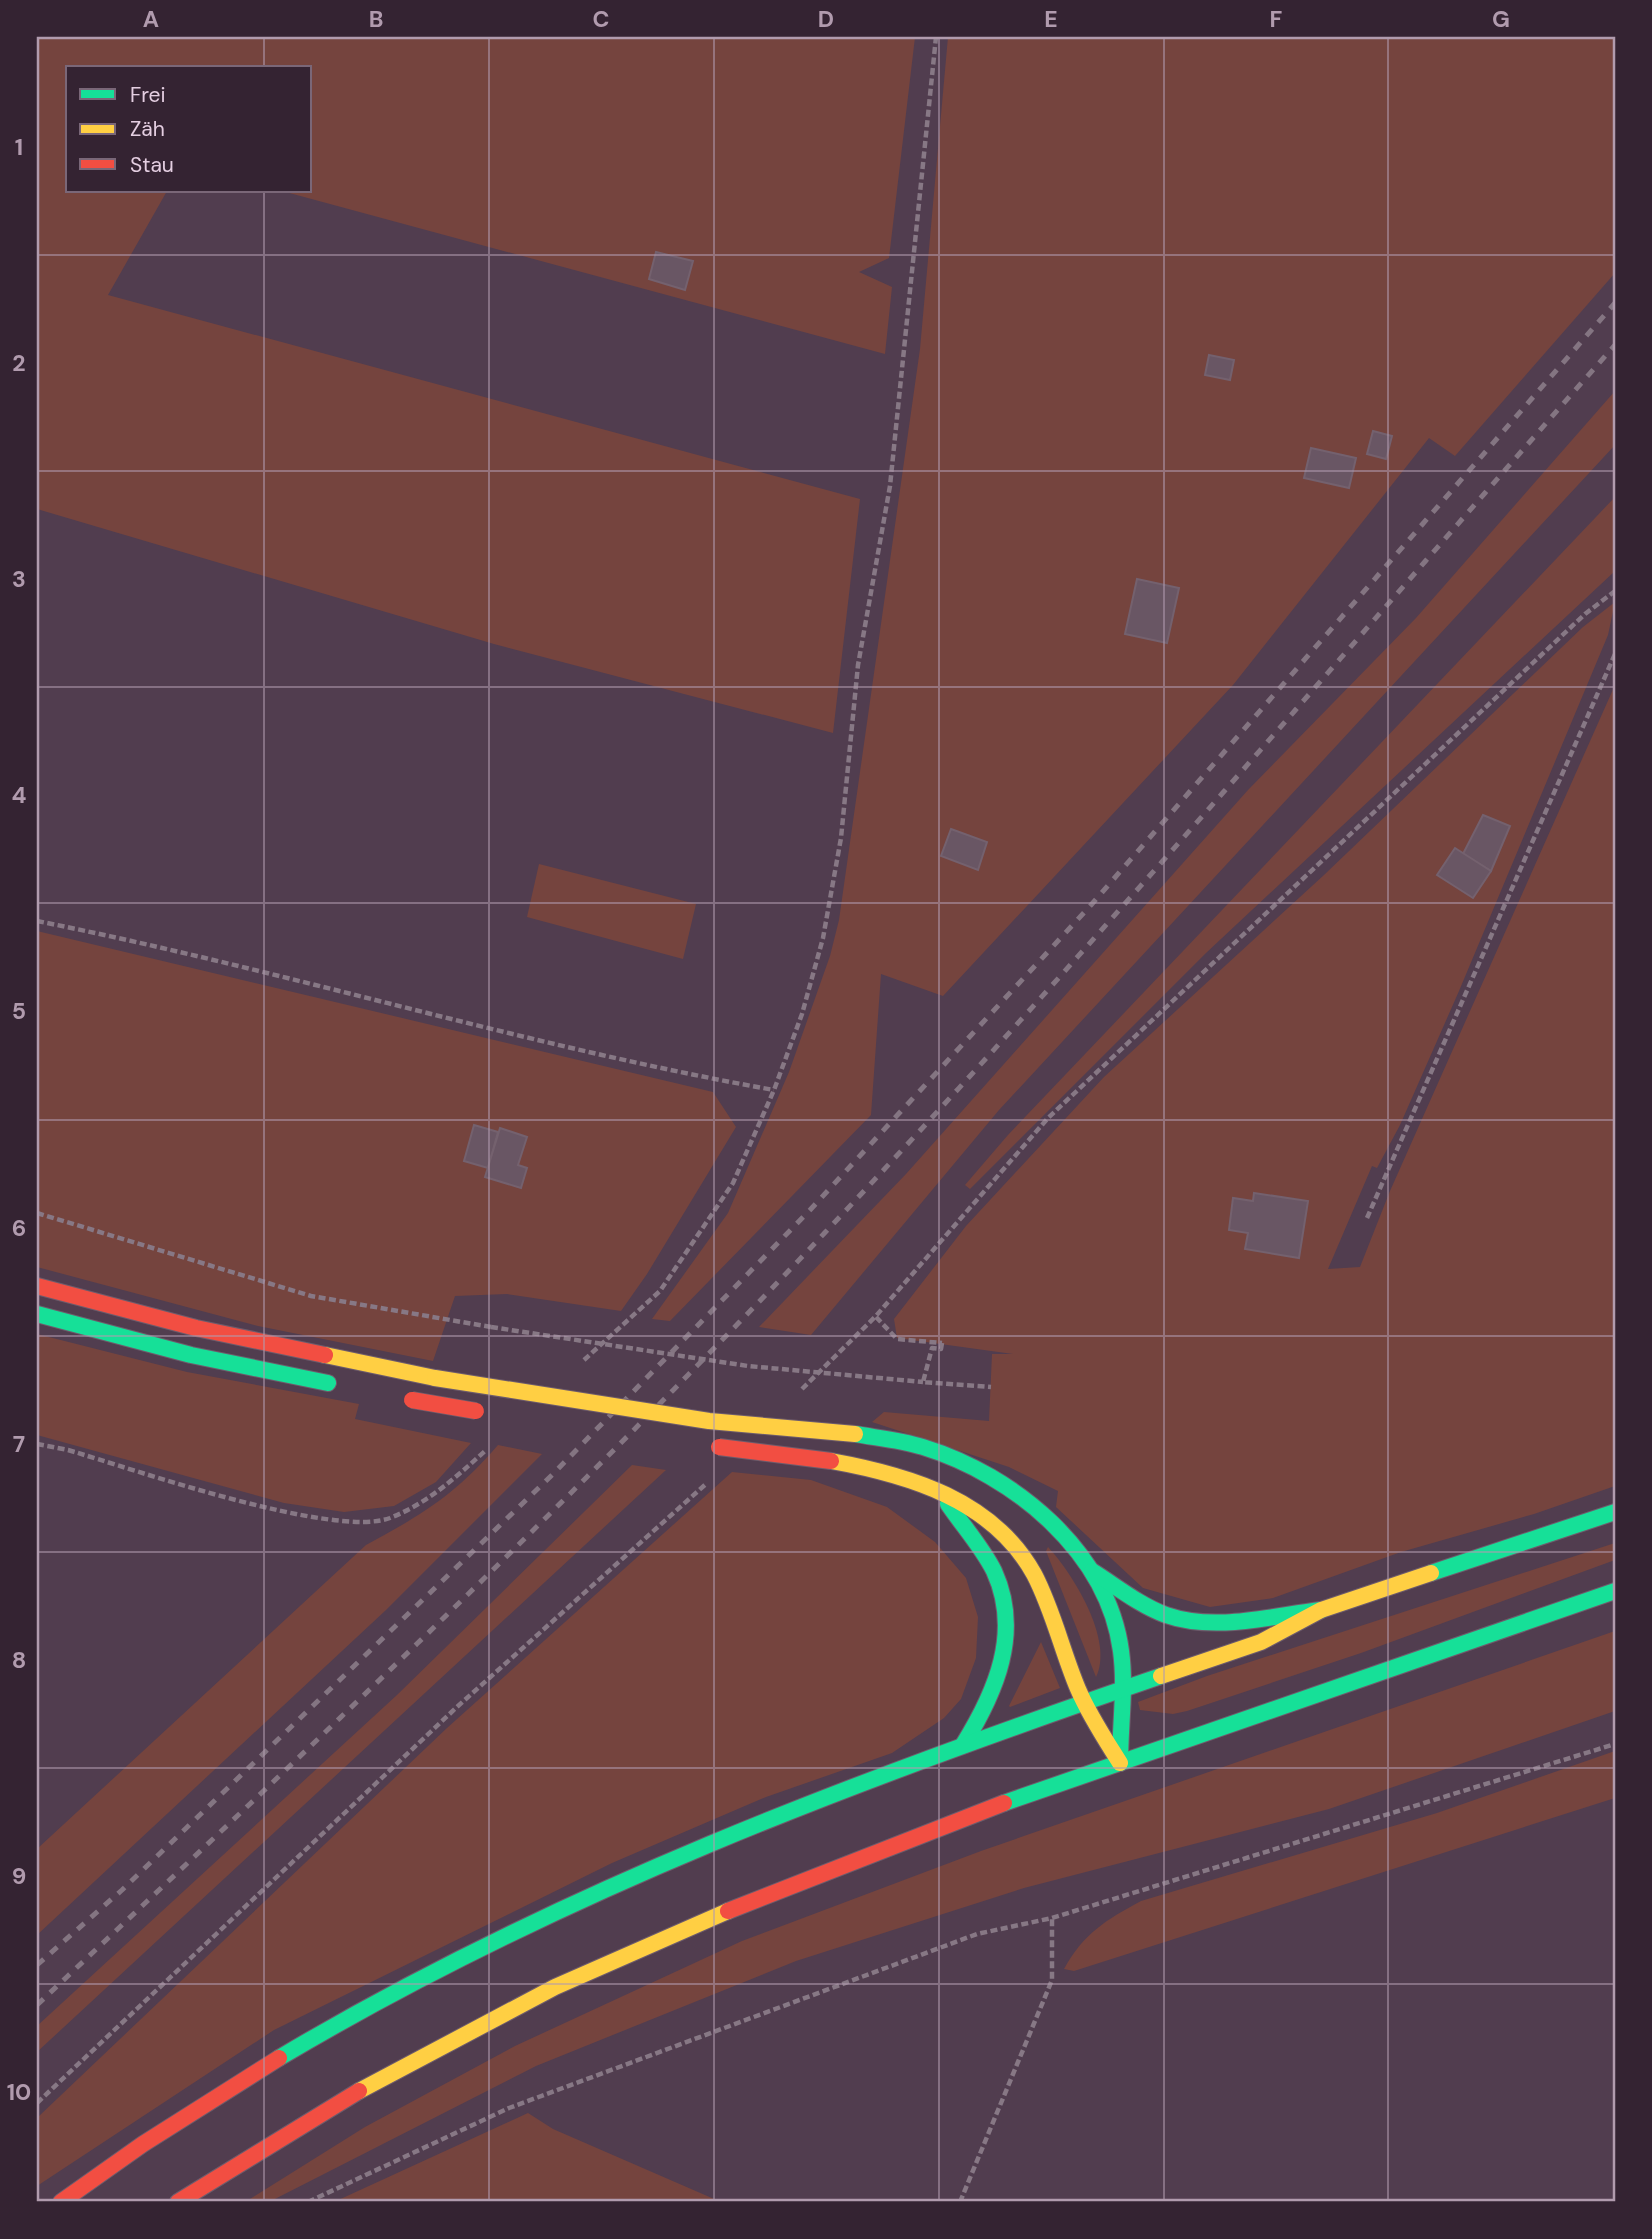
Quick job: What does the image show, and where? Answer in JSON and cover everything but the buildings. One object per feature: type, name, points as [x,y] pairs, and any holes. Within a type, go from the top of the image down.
[{"type":"main road","points":[[37,1286],[196,1328],[435,1378],[709,1421],[855,1434],[924,1447],[967,1465],[1005,1486],[1034,1508],[1091,1569],[1143,1602],[1176,1618],[1212,1622],[1321,1610]]},
{"type":"main road","points":[[37,1314],[191,1354],[347,1387]]},
{"type":"main road","points":[[406,1399],[491,1414]]},
{"type":"main road","points":[[697,1445],[882,1469],[912,1477],[977,1511],[1008,1537],[1032,1571],[1084,1702],[1119,1763]]},
{"type":"main road","points":[[941,1493],[994,1572],[1005,1609],[1006,1634],[996,1687],[987,1709],[963,1745]]},
{"type":"main road","points":[[61,2202],[215,2095],[444,1966],[548,1914],[752,1825],[963,1745],[1261,1642],[1321,1610],[1615,1512]]},
{"type":"main road","points":[[1091,1569],[1112,1611],[1121,1650],[1119,1763]]},
{"type":"main road","points":[[178,2202],[373,2083],[507,2011],[608,1962],[811,1876],[1119,1763],[1615,1591]]},
{"type":"path","points":[[660,1291],[733,1183],[774,1090],[802,1014],[823,938],[841,838],[858,665],[890,486],[936,37]]},
{"type":"path","points":[[796,1395],[875,1317],[1048,1118],[1585,614],[1615,591]]},
{"type":"path","points":[[1367,1218],[1615,654]]},
{"type":"path","points":[[37,921],[146,943],[680,1073],[774,1090]]},
{"type":"path","points":[[37,1213],[311,1296],[448,1321],[748,1366],[990,1387]]},
{"type":"path","points":[[875,1317],[897,1339],[942,1343],[941,1349],[932,1348],[923,1382]]},
{"type":"path","points":[[37,1444],[68,1450],[193,1486]]},
{"type":"path","points":[[37,2103],[458,1706],[716,1474]]},
{"type":"path","points":[[308,2202],[509,2108],[977,1934],[1052,1918],[1615,1744]]},
{"type":"path","points":[[960,2202],[1052,1980],[1052,1918]]},
{"type":"shaded area","points":[[37,37],[915,37],[889,258],[859,272],[892,287],[885,354],[286,192],[312,192],[312,66],[66,66],[66,192],[166,192],[108,295],[860,499],[833,733],[494,644],[37,509]]},
{"type":"shaded area","points":[[948,37],[1615,37],[1615,273],[1455,456],[1429,438],[1233,685],[943,996],[881,974],[871,1115],[670,1321],[652,1319],[728,1213],[789,1072],[830,956],[839,920],[920,349]]},
{"type":"shaded area","points":[[1615,391],[1615,445],[999,1110],[811,1335],[759,1327],[906,1174],[1248,790],[1416,618]]},
{"type":"shaded area","points":[[1615,497],[1615,571],[1206,953],[970,1189],[965,1185],[1008,1135]]},
{"type":"shaded area","points":[[1615,602],[1608,635],[1459,991],[1400,1125],[1377,1168],[1372,1166],[1328,1269],[1360,1267],[1390,1191],[1615,685],[1615,1486],[1534,1514],[1401,1552],[1273,1598],[1210,1607],[1143,1588],[1056,1507],[1058,1491],[1009,1467],[872,1422],[884,1412],[989,1421],[992,1354],[1013,1354],[897,1338],[894,1319],[966,1226],[1104,1077],[1324,875],[1583,627]]},
{"type":"shaded area","points":[[539,864],[696,904],[683,959],[527,917]]},
{"type":"shaded area","points":[[37,931],[713,1092],[736,1127],[647,1274],[621,1311],[507,1294],[455,1296],[433,1361],[258,1326],[37,1267]]},
{"type":"shaded area","points":[[37,1334],[187,1372],[359,1404],[355,1419],[471,1443],[436,1482],[394,1506],[344,1512],[284,1503],[37,1435]]},
{"type":"shaded area","points":[[498,1445],[542,1454],[386,1610],[37,1935],[37,1849],[366,1545],[404,1524],[453,1490]]},
{"type":"shaded area","points":[[632,1465],[666,1470],[37,2052],[37,2026],[397,1695]]},
{"type":"shaded area","points":[[732,1472],[811,1480],[887,1507],[935,1542],[966,1578],[978,1617],[976,1658],[961,1699],[944,1718],[892,1753],[766,1797],[612,1863],[274,2030],[37,2186],[37,2118],[447,1728]]},
{"type":"shaded area","points":[[1615,1543],[1615,1560],[1361,1653],[1187,1711],[1173,1714],[1140,1710],[1138,1702],[1207,1676]]},
{"type":"shaded area","points":[[1048,1547],[1069,1574],[1088,1608],[1100,1645],[1100,1662],[1096,1677],[1046,1551]]},
{"type":"shaded area","points":[[1615,1631],[1615,1711],[1329,1809],[1024,1888],[796,1961],[536,2066],[269,2202],[245,2202],[365,2127],[515,2046],[742,1941],[981,1851]]},
{"type":"shaded area","points":[[1041,1642],[1060,1688],[1010,1707],[1009,1706]]},
{"type":"shaded area","points":[[1615,1751],[1615,1798],[1074,1971],[1064,1969],[1080,1946],[1097,1929],[1141,1901],[1437,1813]]},
{"type":"shaded area","points":[[528,2113],[553,2129],[721,2202],[334,2202]]},
{"type":"railway","points":[[37,1965],[122,1890],[553,1474],[810,1210],[1091,905],[1615,303]]},
{"type":"railway","points":[[37,2005],[442,1620],[738,1324],[934,1115],[1131,897],[1615,345]]},
{"type":"traffic: fast","points":[[37,1314],[191,1355],[328,1383]]},
{"type":"traffic: fast","points":[[855,1434],[923,1447],[990,1477],[1051,1522],[1077,1550],[1097,1581],[1112,1615],[1121,1651],[1123,1693],[1120,1763]]},
{"type":"traffic: fast","points":[[948,1504],[994,1571],[1006,1616],[1005,1639],[995,1683],[963,1745]]},
{"type":"traffic: fast","points":[[1431,1573],[1615,1512]]},
{"type":"traffic: fast","points":[[1092,1571],[1146,1606],[1185,1620],[1243,1621],[1321,1610]]},
{"type":"traffic: fast","points":[[1004,1803],[1615,1591]]},
{"type":"traffic: fast","points":[[279,2058],[384,1998],[491,1943],[710,1844],[934,1756],[1161,1676]]},
{"type":"traffic: slow","points":[[325,1355],[435,1378]]},
{"type":"traffic: slow","points":[[435,1378],[709,1421],[855,1434]]},
{"type":"traffic: slow","points":[[831,1461],[890,1474],[946,1495],[972,1509],[996,1527],[1017,1548],[1041,1588],[1082,1699],[1120,1763]]},
{"type":"traffic: slow","points":[[1161,1676],[1261,1642],[1321,1610],[1431,1573]]},
{"type":"traffic: slow","points":[[359,2091],[555,1987],[728,1911]]},
{"type":"traffic: jam","points":[[37,1286],[196,1328],[325,1355]]},
{"type":"traffic: jam","points":[[412,1400],[476,1411]]},
{"type":"traffic: jam","points":[[719,1447],[831,1461]]},
{"type":"traffic: jam","points":[[728,1911],[1004,1803]]},
{"type":"traffic: jam","points":[[61,2202],[143,2144],[279,2058]]},
{"type":"traffic: jam","points":[[178,2202],[359,2091]]}]
